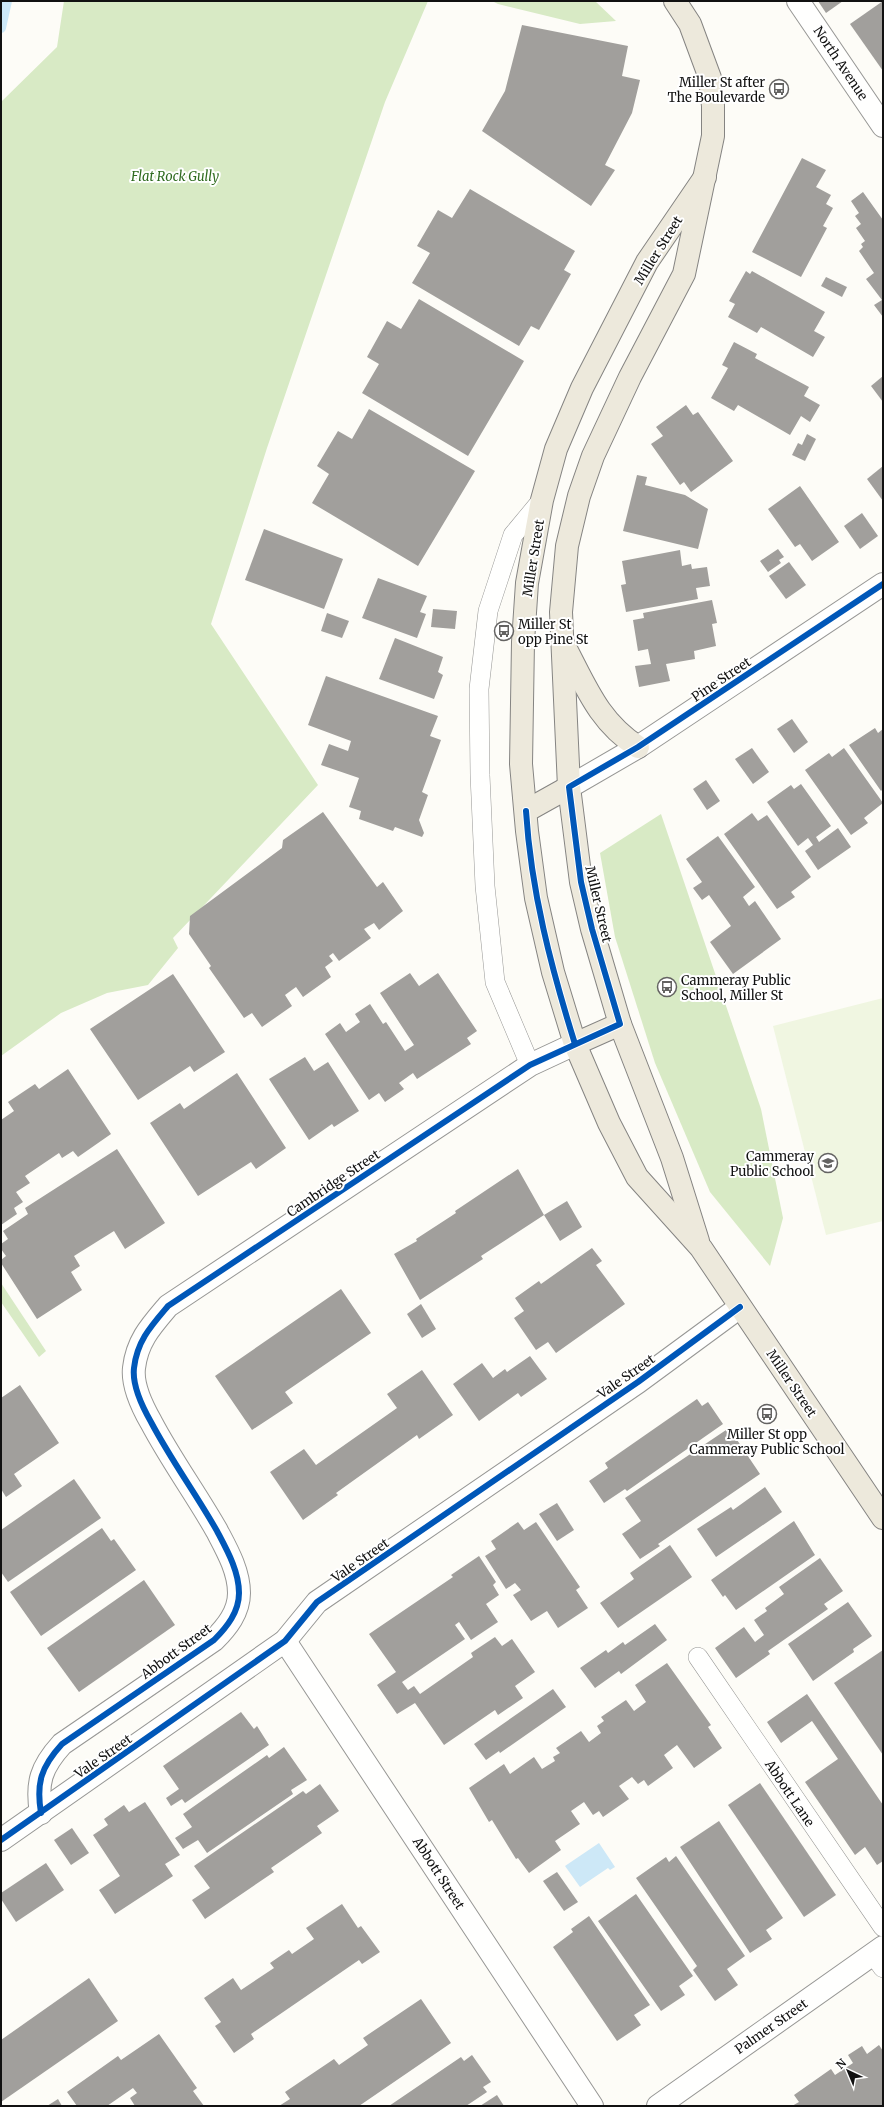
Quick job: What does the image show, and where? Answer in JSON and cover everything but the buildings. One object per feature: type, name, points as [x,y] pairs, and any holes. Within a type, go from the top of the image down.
[{"type":"main road","name":"Miller Street","points":[[675,1],[690,24],[710,78],[713,106],[713,136],[684,274],[620,398],[593,456],[579,496],[567,546],[561,612],[569,787],[581,882],[592,929],[620,1024],[672,1158],[701,1248]]},
{"type":"main road","name":"Miller Street","points":[[705,177],[647,262],[582,388],[556,449],[542,500],[527,582],[523,642],[521,764],[536,898],[553,972],[575,1044],[609,1123],[637,1177],[701,1248],[883,1518]]},
{"type":"main road","points":[[562,640],[602,716],[622,737],[638,747]]},
{"type":"main road","points":[[526,811],[569,787]]},
{"type":"main road","points":[[575,1044],[620,1024]]},
{"type":"street","name":"North Avenue","points":[[798,1],[883,126]]},
{"type":"street","name":"Pine Street","points":[[569,787],[638,747],[883,584]]},
{"type":"street","name":"Cambridge Street","points":[[134,1369],[143,1335],[168,1306],[530,1065],[575,1044]]},
{"type":"street","name":"Vale Street","points":[[1,1840],[285,1641],[317,1602],[638,1382],[740,1307]]},
{"type":"street","name":"Abbott Street","points":[[41,1813],[39,1797],[40,1778],[49,1758],[62,1744],[214,1640],[227,1628],[235,1611],[239,1594],[236,1573],[228,1552],[197,1496],[160,1439],[140,1402],[134,1369]]},
{"type":"street","name":"Abbott Street","points":[[285,1641],[592,2106]]},
{"type":"street","name":"Palmer Street","points":[[658,2106],[880,1956]]},
{"type":"lane","points":[[530,1065],[495,982],[485,886],[480,776],[479,688],[488,611],[513,535],[542,500]]},
{"type":"lane","name":"Abbott Lane","points":[[698,1657],[883,1927]]},
{"type":"green space","name":"Flat Rock Gully","points":[[64,1],[428,1],[385,102],[267,448],[211,624],[318,785],[173,938],[178,948],[148,985],[107,993],[61,1013],[1,1056],[1,102],[57,47]]},
{"type":"green space","points":[[492,1],[595,1],[616,21],[580,24],[498,4]]},
{"type":"green space","points":[[661,814],[761,1109],[783,1218],[770,1266],[710,1192],[655,1063],[615,937],[600,853]]},
{"type":"green space","points":[[883,998],[883,1221],[826,1235],[773,1026]]},
{"type":"green space","points":[[1,1283],[46,1351],[39,1357],[1,1302]]},
{"type":"water","points":[[599,1843],[615,1867],[610,1870],[608,1868],[580,1887],[565,1866]]},
{"type":"waterway","points":[[1,28],[7,1]]},
{"type":"cycle path","points":[[41,1813],[39,1793],[42,1776],[49,1760],[62,1744],[214,1640],[231,1619],[237,1607],[239,1593],[237,1577],[228,1553],[209,1517],[159,1436],[136,1389],[134,1368],[138,1350],[146,1334],[168,1306],[530,1065],[620,1024],[592,929],[581,882],[569,787],[638,747],[883,584]]},
{"type":"cycle path","points":[[526,811],[532,870],[543,929],[575,1044]]},
{"type":"cycle path","points":[[1,1840],[285,1641],[317,1602],[638,1382],[740,1307]]},
{"type":"place","name":"Miller St after The Boulevarde","points":[[779,89]]},
{"type":"place","name":"Miller St opp Pine St","points":[[504,631]]},
{"type":"place","name":"Cammeray Public School, Miller St","points":[[667,987]]},
{"type":"place","name":"Cammeray Public School","points":[[828,1163]]},
{"type":"place","name":"Miller St opp Cammeray Public School","points":[[767,1414]]}]
